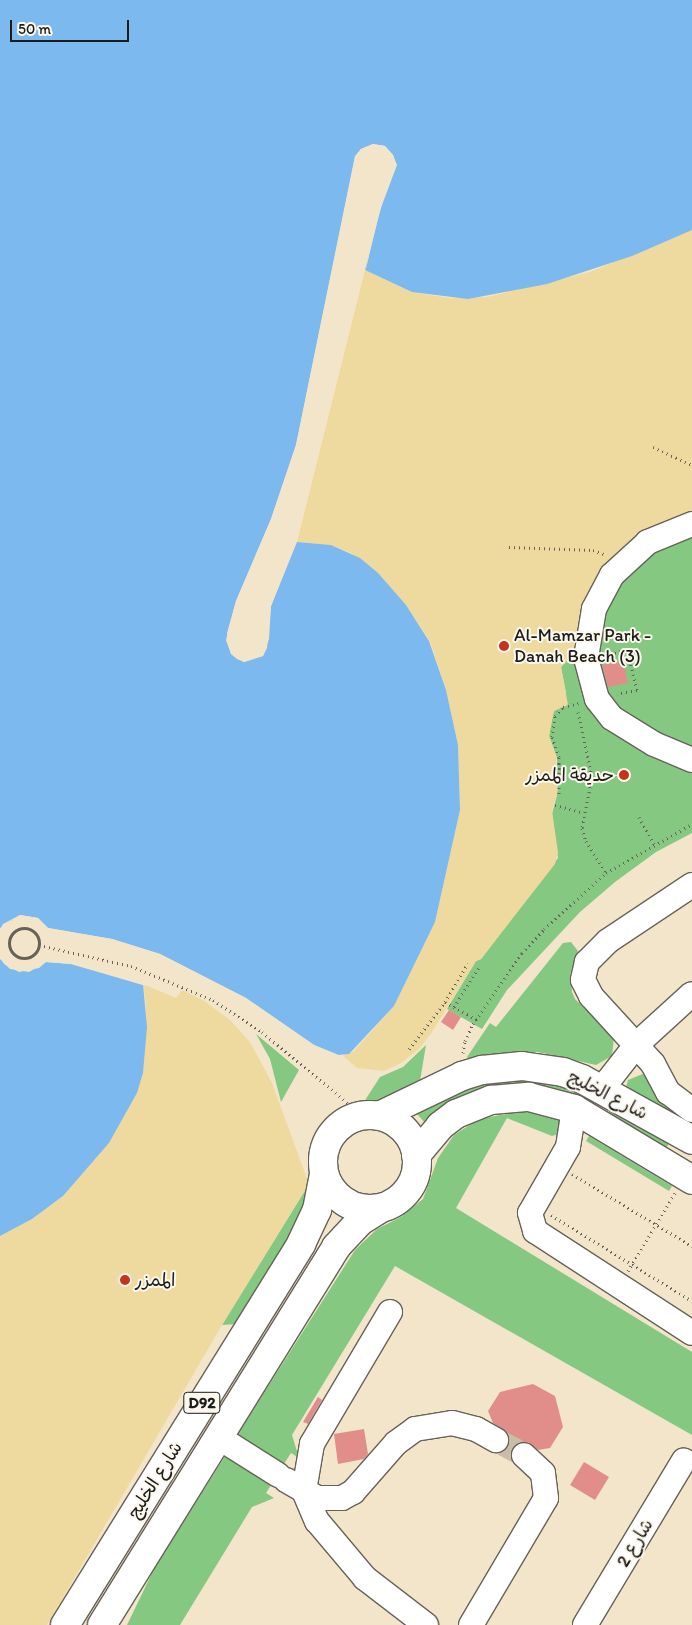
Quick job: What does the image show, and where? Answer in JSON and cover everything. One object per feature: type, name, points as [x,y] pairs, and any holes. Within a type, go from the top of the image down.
[{"type":"main road","name":"شارع الخليج","points":[[371,1116],[462,1076],[502,1067],[542,1068],[582,1079],[692,1140]]},
{"type":"main road","points":[[580,1113],[602,1090]]},
{"type":"main road","name":"شارع الخليج","points":[[416,1155],[440,1126],[456,1114],[491,1100],[529,1097],[580,1113],[688,1178]]},
{"type":"main road","points":[[371,1116],[400,1126],[413,1144],[416,1155],[414,1178],[409,1189],[401,1198],[380,1209],[356,1208],[345,1202],[329,1186],[324,1175],[324,1155],[330,1137],[339,1127],[371,1116]]},
{"type":"main road","name":"شارع الخليج","points":[[65,1625],[301,1244],[317,1210],[324,1175]]},
{"type":"main road","name":"شارع الخليج","points":[[102,1625],[336,1247],[360,1222],[380,1209]]},
{"type":"street","points":[[692,524],[648,542],[622,564],[599,597],[592,616],[586,658],[591,684],[597,699],[612,718],[654,744],[692,760]]},
{"type":"street","points":[[692,885],[660,903],[608,941],[587,962],[583,970],[585,989],[590,996],[637,1044],[668,1092],[692,1110]]},
{"type":"street","points":[[602,1090],[637,1044],[692,994]]},
{"type":"street","points":[[580,1113],[562,1156],[533,1204],[530,1223],[535,1232],[692,1333]]},
{"type":"street","points":[[289,1482],[390,1312]]},
{"type":"street","points":[[218,1437],[317,1498],[342,1498],[353,1492],[396,1443],[426,1425],[464,1425],[496,1440]]},
{"type":"street","points":[[471,1625],[546,1498],[543,1473],[524,1455]]},
{"type":"street","name":"شارع 2","points":[[585,1625],[684,1460]]},
{"type":"street","points":[[289,1482],[317,1521],[366,1578],[426,1625]]},
{"type":"path","points":[[653,447],[692,465]]},
{"type":"path","points":[[509,546],[593,550],[622,564]]},
{"type":"path","points":[[578,712],[592,777],[584,813],[584,835],[606,873]]},
{"type":"path","points":[[555,805],[584,813]]},
{"type":"path","points":[[639,817],[654,844]]},
{"type":"path","points":[[462,1076],[463,1046],[476,1020],[522,953],[544,929],[606,873],[692,824]]},
{"type":"path","points":[[26,928],[36,934],[39,945],[33,955],[22,958],[11,952],[8,941],[14,931],[26,928]]},
{"type":"path","points":[[39,945],[131,966],[213,1000],[262,1032],[371,1116]]},
{"type":"path","points":[[409,1049],[446,1002],[468,963]]},
{"type":"path","points":[[454,1007],[479,966]]},
{"type":"path","points":[[446,1002],[476,1020]]},
{"type":"path","points":[[562,1156],[656,1224],[692,1246]]},
{"type":"path","points":[[619,1287],[656,1224],[688,1178]]},
{"type":"path","points":[[533,1204],[692,1301]]},
{"type":"green space","name":"حديقة الممزر","points":[[692,515],[692,833],[656,852],[615,882],[580,912],[507,990],[482,1029],[447,1009],[476,961],[481,959],[558,858],[552,814],[557,795],[557,758],[549,736],[553,713],[566,693],[561,667],[576,651],[583,610]]},
{"type":"green space","points":[[571,942],[578,951],[570,975],[572,992],[575,999],[614,1037],[612,1056],[596,1065],[538,1052],[508,1052],[469,1059],[467,1057],[490,1023],[496,1027],[563,943]]},
{"type":"green space","points":[[256,1034],[299,1070],[281,1102],[270,1059]]},
{"type":"green space","points":[[426,1045],[419,1087],[389,1105],[360,1108],[380,1077],[403,1067]]},
{"type":"green space","points":[[645,1073],[655,1095],[692,1118],[692,1126],[626,1087],[628,1080]]},
{"type":"green space","points":[[508,1076],[580,1089],[576,1099],[426,1124],[417,1114],[451,1092]]},
{"type":"green space","points":[[612,1108],[670,1142],[664,1151],[607,1117]]},
{"type":"green space","points":[[522,1111],[558,1119],[561,1122],[559,1134],[552,1136],[507,1118],[456,1208],[692,1352],[692,1435],[395,1266],[292,1435],[299,1458],[291,1453],[280,1470],[234,1440],[355,1250],[377,1229],[401,1217],[423,1199],[438,1158],[454,1135],[479,1119]]},
{"type":"green space","points":[[589,1136],[672,1186],[669,1191],[586,1141]]},
{"type":"green space","points":[[309,1184],[302,1218],[238,1324],[222,1325]]},
{"type":"green space","points":[[229,1450],[276,1477],[266,1493],[274,1498],[252,1507],[180,1625],[127,1625],[154,1569]]},
{"type":"sand","name":"Al-Mamzar Park - Danah Beach (3)","points":[[692,230],[692,515],[643,535],[576,651],[561,667],[568,705],[554,711],[549,736],[557,758],[555,769],[558,790],[552,811],[558,852],[555,864],[481,959],[476,961],[432,1032],[419,1049],[401,1063],[384,1071],[357,1068],[343,1056],[354,1051],[394,1006],[435,922],[460,810],[458,745],[446,690],[430,641],[406,605],[351,553],[331,545],[297,542],[365,270],[412,292],[449,298],[487,297],[590,272]]},
{"type":"sand","name":"الممزر","points":[[143,984],[176,998],[182,990],[203,1000],[230,1020],[250,1042],[272,1083],[309,1184],[222,1325],[47,1625],[0,1625],[0,1236],[32,1219],[63,1196],[109,1143],[137,1093],[143,1073],[146,1005]]},
{"type":"water","points":[[0,0],[692,0],[692,230],[632,256],[547,284],[468,299],[412,292],[365,270],[383,200],[396,165],[393,155],[385,146],[373,144],[361,149],[355,157],[296,445],[271,519],[236,601],[226,640],[231,654],[237,659],[244,662],[263,656],[269,639],[271,606],[297,542],[331,545],[360,558],[378,573],[406,605],[429,641],[446,690],[458,745],[460,810],[435,922],[394,1006],[349,1054],[338,1055],[314,1045],[246,998],[160,954],[112,939],[48,928],[38,918],[20,915],[0,928]]},
{"type":"water","points":[[0,959],[10,969],[29,972],[46,962],[71,964],[143,984],[147,1027],[143,1073],[137,1093],[109,1143],[63,1196],[32,1219],[0,1236]]},
{"type":"pier","points":[[373,144],[385,146],[393,155],[397,165],[379,213],[365,273],[376,212],[394,165],[391,156],[384,149],[373,147],[363,151],[357,158],[298,446],[273,520],[238,601],[230,633],[230,647],[238,657],[254,659],[244,662],[231,654],[227,633],[236,601],[271,519],[296,445],[355,156],[361,149]]},
{"type":"pier","points":[[297,540],[271,606],[267,648],[263,656],[254,659],[265,647],[268,605]]},
{"type":"pier","points":[[20,915],[38,918],[48,928],[112,939],[160,954],[246,998],[314,1045],[346,1058],[337,1058],[313,1047],[245,1000],[159,956],[111,941],[48,930],[28,917],[12,920],[0,930],[3,924]]},
{"type":"pier","points":[[1,957],[19,970],[38,966],[46,959],[96,966],[144,982],[146,986],[71,964],[46,962],[39,968],[19,972],[4,964]]},
{"type":"building","points":[[623,661],[628,683],[608,687],[602,665]]},
{"type":"building","points":[[449,1010],[461,1017],[453,1030],[441,1022]]},
{"type":"building","points":[[533,1384],[555,1396],[563,1427],[550,1448],[538,1450],[528,1442],[515,1445],[509,1442],[507,1432],[493,1423],[488,1411],[500,1392]]},
{"type":"building","points":[[318,1397],[322,1400],[308,1424],[303,1422]]},
{"type":"building","points":[[364,1429],[368,1454],[364,1459],[338,1464],[334,1434]]},
{"type":"building","points":[[584,1462],[609,1477],[595,1500],[570,1485]]},
{"type":"tunnel","points":[[496,1440],[524,1455]]},
{"type":"place","name":"Al-Mamzar Park - Danah Beach (3)","points":[[504,646]]},
{"type":"place","name":"حديقة الممزر","points":[[624,775]]},
{"type":"place","name":"الممزر","points":[[125,1280]]}]
